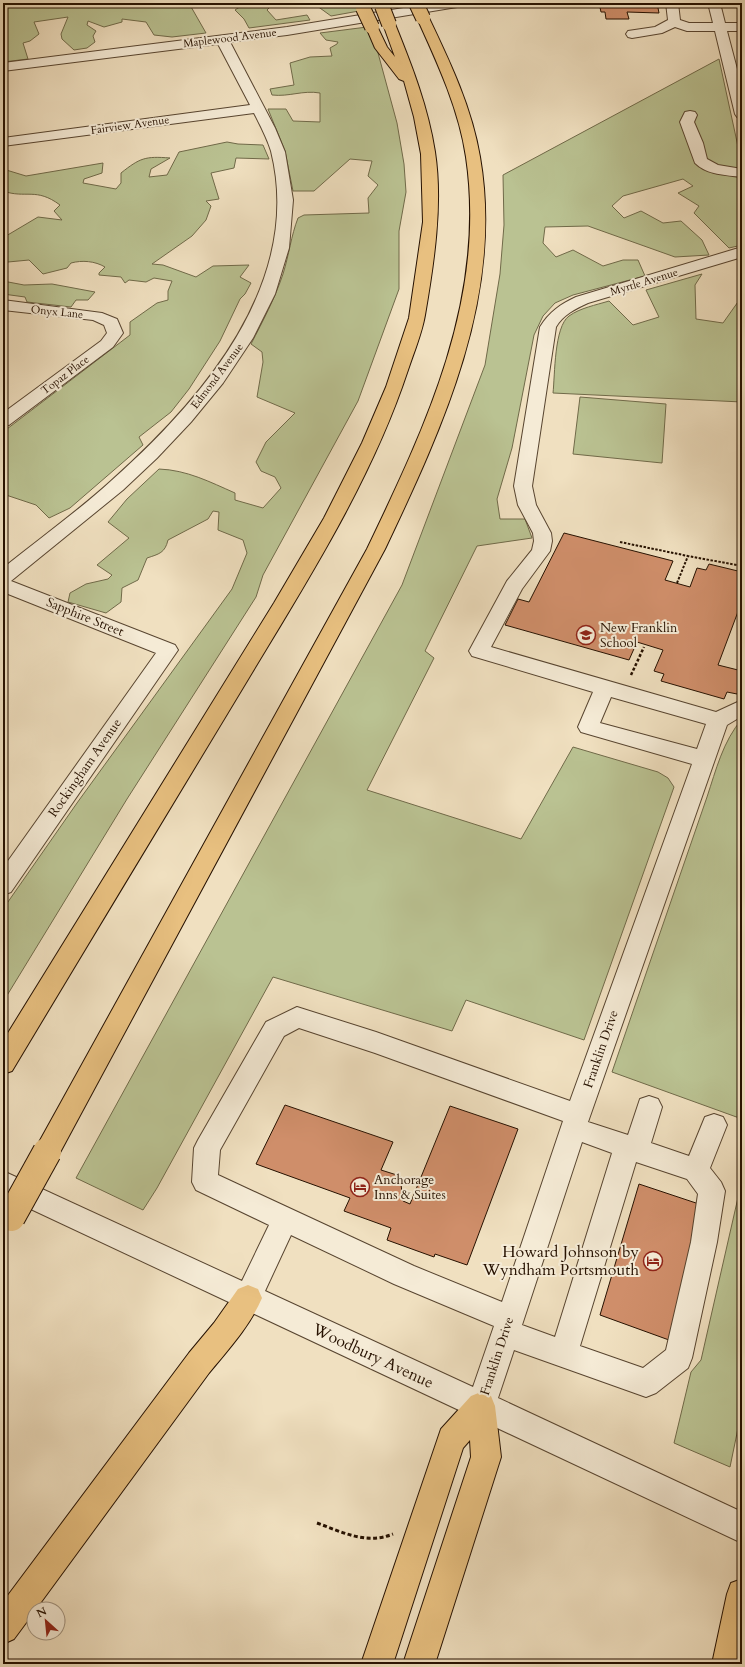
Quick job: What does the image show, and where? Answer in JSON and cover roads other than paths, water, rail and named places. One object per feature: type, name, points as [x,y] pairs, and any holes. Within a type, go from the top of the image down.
[{"type":"main road","points":[[3,1063],[284,605],[333,518],[371,443],[394,387],[417,318],[430,222],[428,154],[413,85],[381,4]]},
{"type":"main road","points":[[362,6],[381,48],[393,65],[413,85]]},
{"type":"main road","points":[[7,1225],[376,549],[409,480],[452,372],[470,299],[475,269],[478,210],[476,184],[473,157],[467,131],[448,75],[420,8]]},
{"type":"main road","points":[[3,1628],[199,1363],[224,1333],[248,1298]]},
{"type":"main road","points":[[377,1664],[450,1439],[481,1406]]},
{"type":"main road","points":[[419,1664],[486,1457],[481,1406]]},
{"type":"main road","points":[[728,1664],[742,1594]]},
{"type":"street","name":"Maplewood Avenue","points":[[3,67],[316,26],[457,3]]},
{"type":"street","points":[[672,3],[674,22]]},
{"type":"street","points":[[714,3],[720,27],[737,73],[742,114]]},
{"type":"street","points":[[632,34],[658,30],[674,22],[687,27],[742,26]]},
{"type":"street","name":"Edmond Avenue","points":[[3,578],[116,486],[154,452],[185,418],[232,359],[249,332],[268,289],[276,266],[284,223],[283,186],[278,152],[266,123],[222,39]]},
{"type":"street","name":"Fairview Avenue","points":[[3,142],[258,108]]},
{"type":"street","points":[[690,115],[688,122],[696,143],[700,160],[705,166],[715,170],[742,173]]},
{"type":"street","name":"Myrtle Avenue","points":[[605,688],[479,651],[514,586],[541,550],[543,541],[542,533],[527,505],[523,486],[548,327],[551,320],[562,310],[582,300],[742,252]]},
{"type":"street","name":"Onyx Lane","points":[[3,305],[96,316],[111,322]]},
{"type":"street","name":"Topaz Place","points":[[3,421],[107,344],[115,333],[111,322]]},
{"type":"street","name":"Sapphire Street","points":[[3,585],[168,650]]},
{"type":"street","name":"Rockingham Avenue","points":[[3,886],[168,650]]},
{"type":"street","points":[[703,759],[588,727],[605,688],[718,720],[742,707]]},
{"type":"street","name":"Franklin Drive","points":[[481,1406],[576,1122],[718,720]]},
{"type":"street","points":[[297,1017],[376,1043],[576,1122],[632,1148],[696,1170],[712,1191],[704,1242],[678,1358],[646,1383],[564,1354],[404,1275],[205,1182],[207,1148],[275,1029],[297,1017]]},
{"type":"street","points":[[564,1354],[632,1148],[649,1107]]},
{"type":"street","points":[[696,1170],[714,1125]]},
{"type":"street","name":"Woodbury Avenue","points":[[3,1183],[634,1476],[742,1528]]},
{"type":"street","points":[[248,1298],[284,1219]]},
{"type":"place","name":"New Franklin School","points":[[586,635]]},
{"type":"place","name":"Anchorage Inns & Suites","points":[[360,1187]]},
{"type":"place","name":"Howard Johnson by Wyndham Portsmouth","points":[[653,1261]]}]
